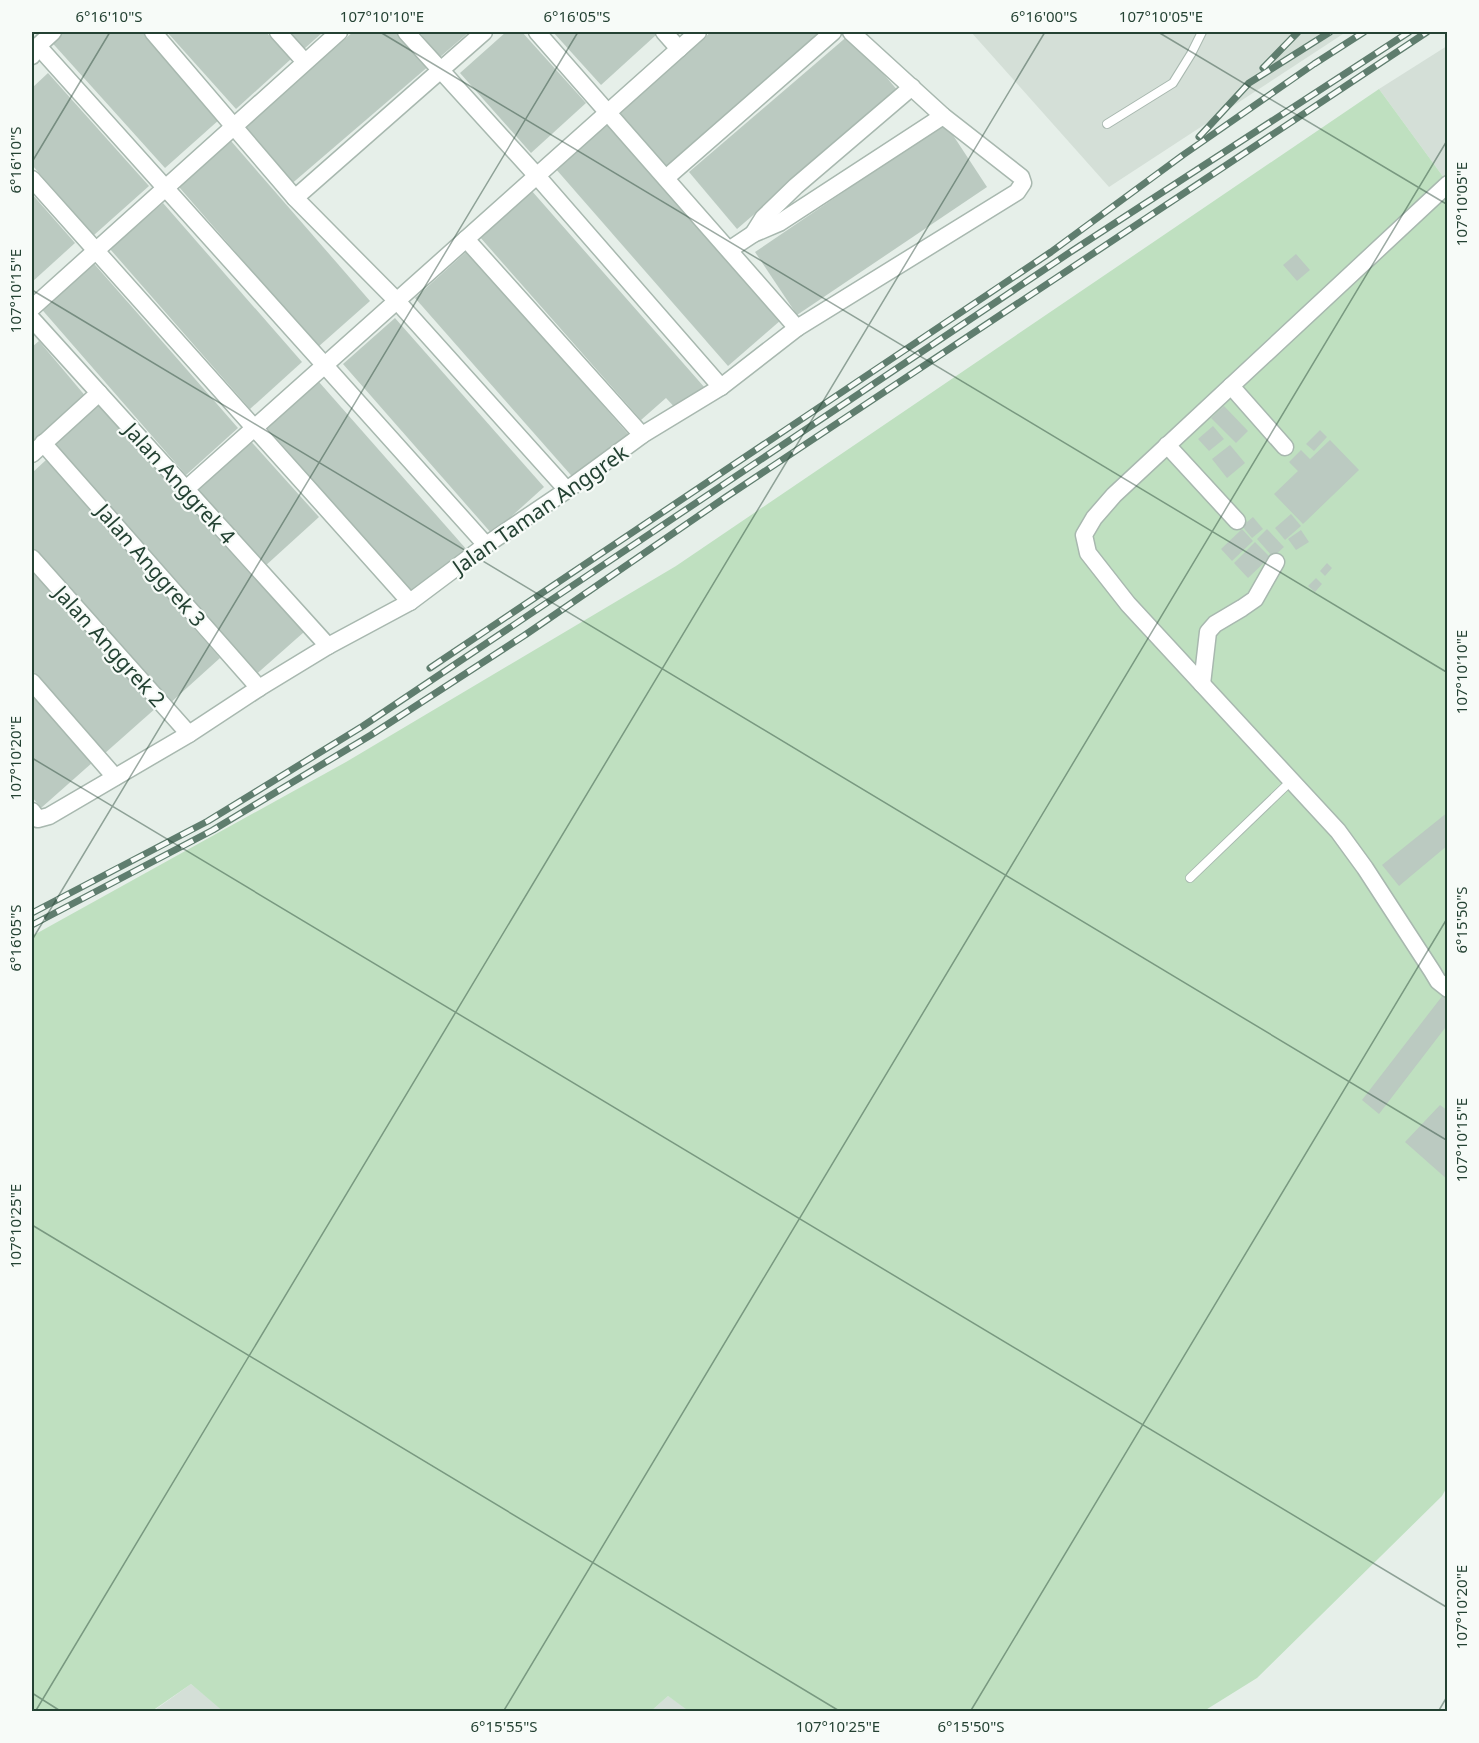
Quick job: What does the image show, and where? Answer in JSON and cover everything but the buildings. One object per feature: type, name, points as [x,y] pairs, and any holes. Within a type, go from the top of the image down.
[{"type":"street","points":[[54,32],[35,51],[166,188],[486,545]]},
{"type":"street","points":[[153,32],[296,198],[397,301],[567,490]]},
{"type":"street","points":[[278,32],[305,62]]},
{"type":"street","points":[[32,308],[339,32]]},
{"type":"street","points":[[406,32],[537,176],[721,387]]},
{"type":"street","points":[[296,198],[484,32]]},
{"type":"street","points":[[537,32],[797,328]]},
{"type":"street","points":[[664,32],[679,49]]},
{"type":"street","points":[[186,489],[698,32]]},
{"type":"street","points":[[666,178],[833,32]]},
{"type":"street","points":[[729,250],[753,234],[779,223],[943,116],[851,32]]},
{"type":"street","points":[[753,234],[763,218],[796,186],[912,87]]},
{"type":"street","name":"Jalan Taman Anggrek","points":[[35,815],[48,816],[189,734],[259,687],[328,645],[410,603],[486,545],[642,435],[721,387],[797,328],[1017,192],[1023,183],[1021,177],[943,116]]},
{"type":"street","points":[[32,179],[410,603]]},
{"type":"street","points":[[1448,184],[1114,495],[1084,535],[1088,553],[1128,604],[1338,831],[1365,867],[1431,971],[1448,989]]},
{"type":"street","points":[[466,239],[642,435]]},
{"type":"street","name":"Jalan Anggrek 4","points":[[34,326],[99,393],[328,645]]},
{"type":"street","points":[[1231,386],[1285,447]]},
{"type":"street","points":[[37,448],[99,393]]},
{"type":"street","points":[[1167,445],[1237,520]]},
{"type":"street","name":"Jalan Anggrek 3","points":[[37,448],[259,687]]},
{"type":"street","name":"Jalan Anggrek 2","points":[[32,558],[189,734]]},
{"type":"street","points":[[1202,684],[1208,632],[1215,624],[1255,598],[1276,562]]},
{"type":"street","points":[[32,682],[115,777]]},
{"type":"lane","points":[[1107,124],[1173,83],[1202,32]]},
{"type":"lane","points":[[1190,878],[1292,780]]},
{"type":"shaded area","points":[[971,32],[1346,32],[1109,187]]},
{"type":"shaded area","points":[[1447,46],[1447,182],[1379,89]]},
{"type":"shaded area","points":[[191,1684],[224,1711],[152,1712]]},
{"type":"shaded area","points":[[668,1696],[690,1711],[650,1712]]},
{"type":"green space","points":[[1379,89],[1447,182],[1447,1487],[1442,1496],[1257,1678],[1204,1711],[690,1712],[668,1696],[650,1712],[224,1712],[191,1684],[152,1711],[32,1711],[32,936],[346,762],[676,566]]},
{"type":"railway","points":[[1263,68],[1298,32]]},
{"type":"railway","points":[[1199,137],[1249,83],[1330,32]]},
{"type":"railway","points":[[430,668],[1051,252],[1183,155],[1364,32]]},
{"type":"railway","points":[[32,913],[208,821],[363,726],[1072,251],[1409,32]]},
{"type":"railway","points":[[32,925],[213,830],[371,735],[525,635],[726,497],[1427,32]]}]
